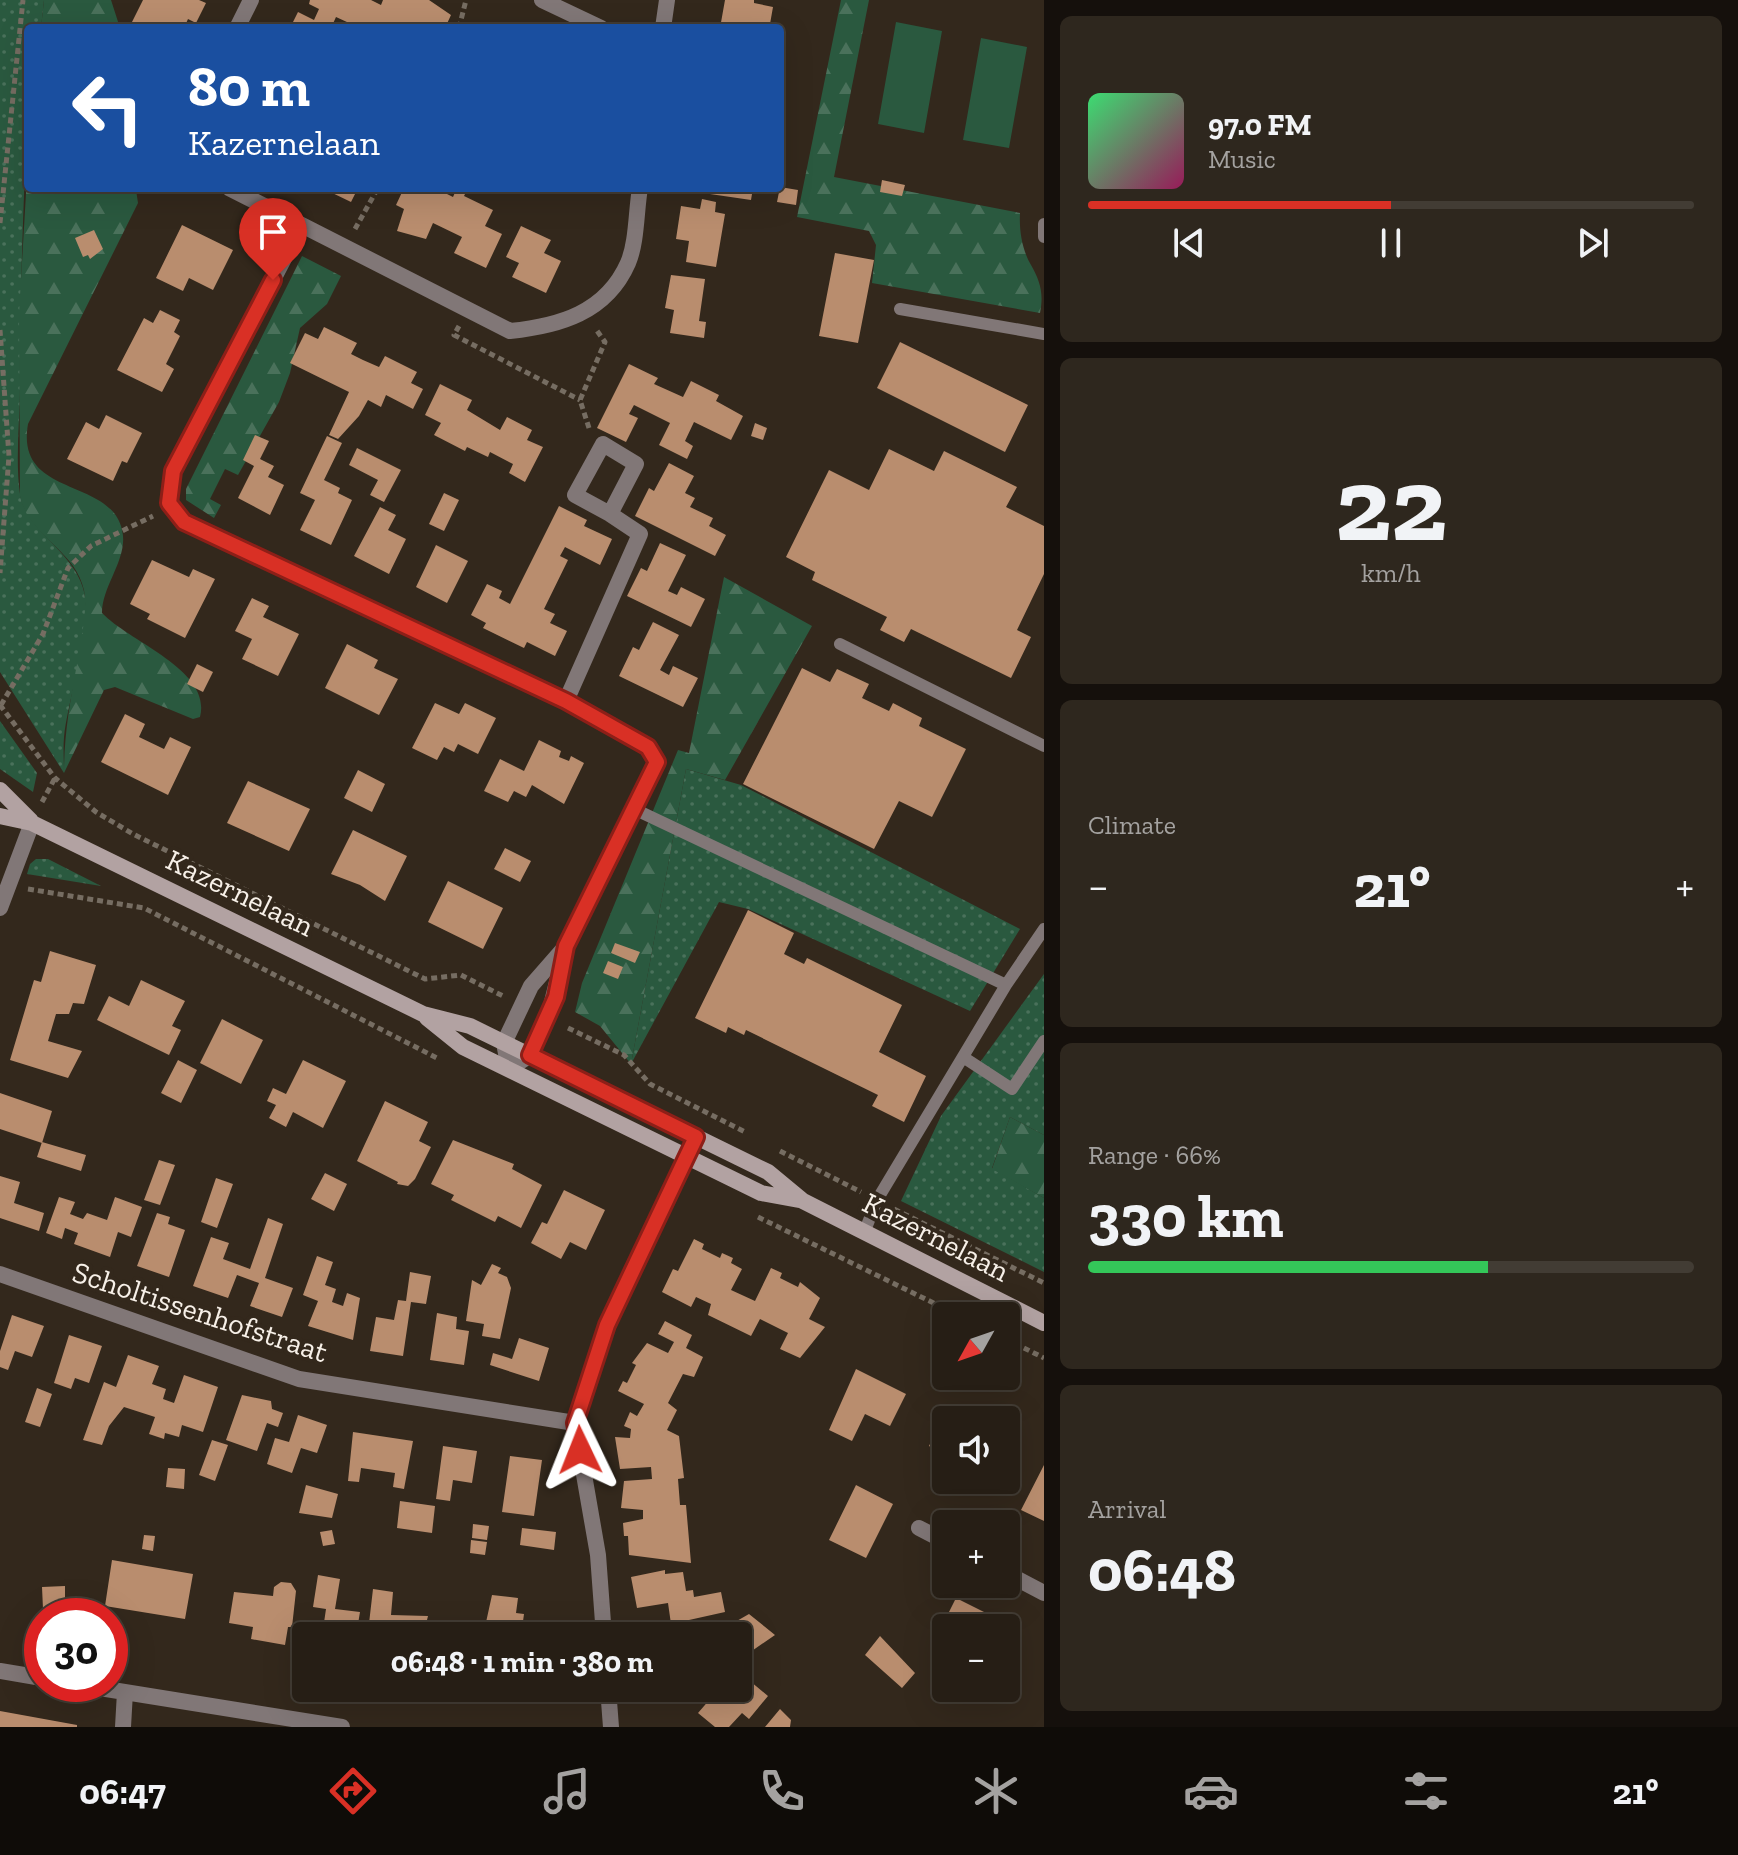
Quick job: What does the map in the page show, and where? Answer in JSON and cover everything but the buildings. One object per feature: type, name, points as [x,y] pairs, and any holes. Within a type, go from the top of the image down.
[{"type":"street","points":[[239,24],[251,0]]},
{"type":"street","points":[[542,0],[593,24]]},
{"type":"street","points":[[664,24],[667,0]]},
{"type":"street","points":[[237,192],[510,331],[551,327],[585,313],[609,292],[629,261],[639,192]]},
{"type":"street","points":[[301,226],[173,471],[169,503],[184,522],[566,701],[648,747],[657,762],[566,946],[531,986],[504,1043],[509,1069],[530,1055],[556,997],[566,946]]},
{"type":"street","points":[[566,701],[640,534],[575,495],[603,444],[636,464],[610,514]]},
{"type":"street","name":"Kazernelaan","points":[[0,790],[32,823]]},
{"type":"street","name":"Kazernelaan","points":[[0,816],[32,823],[423,1014],[470,1026],[530,1055],[768,1172],[803,1201],[1044,1323]]},
{"type":"street","points":[[0,908],[32,823]]},
{"type":"street","name":"Kazernelaan","points":[[423,1014],[463,1047],[761,1193],[803,1201]]},
{"type":"street","points":[[603,1622],[598,1555],[575,1423],[607,1325],[696,1137]]},
{"type":"street","name":"Scholtissenhofstraat","points":[[0,1274],[299,1379],[575,1423]]},
{"type":"street","points":[[919,1528],[932,1535]]},
{"type":"street","points":[[1020,1580],[1044,1593]]},
{"type":"street","points":[[0,1671],[24,1675]]},
{"type":"street","points":[[128,1692],[342,1727]]},
{"type":"street","points":[[123,1727],[124,1702]]},
{"type":"street","points":[[609,1702],[611,1727]]},
{"type":"lane","points":[[1044,224],[1044,237]]},
{"type":"lane","points":[[900,309],[1044,334]]},
{"type":"lane","points":[[840,644],[1044,746]]},
{"type":"lane","points":[[634,809],[1006,985]]},
{"type":"lane","points":[[864,1233],[877,1200],[1006,985],[1044,929]]},
{"type":"lane","points":[[963,1057],[1012,1089],[1044,1041]]},
{"type":"path","points":[[0,223],[23,0]]},
{"type":"path","points":[[460,24],[466,0]]},
{"type":"path","points":[[344,248],[376,192]]},
{"type":"path","points":[[467,310],[454,335],[580,400]]},
{"type":"path","points":[[585,313],[605,342],[580,400],[589,428],[603,444]]},
{"type":"path","points":[[0,330],[9,456],[0,573]]},
{"type":"path","points":[[1,705],[43,634],[60,584],[76,558],[91,546],[172,507]]},
{"type":"path","points":[[1020,1346],[1044,1358]]},
{"type":"green space","points":[[0,0],[44,0],[41,24],[24,24],[24,192],[18,467],[24,507],[39,530],[77,574],[86,603],[83,640],[66,721],[64,773],[0,672]]},
{"type":"green space","points":[[44,0],[111,0],[119,24],[41,24]]},
{"type":"green space","points":[[841,0],[869,0],[834,177],[1020,213],[1023,246],[1040,288],[1040,313],[872,283],[876,245],[869,231],[797,217]]},
{"type":"green space","points":[[896,22],[942,31],[924,133],[878,124]]},
{"type":"green space","points":[[981,38],[1027,47],[1009,148],[963,140]]},
{"type":"green space","points":[[26,192],[136,192],[138,203],[28,424],[28,448],[36,464],[49,476],[101,501],[114,513],[122,530],[122,551],[106,592],[102,613],[182,671],[194,685],[200,700],[200,717],[193,719],[115,687],[104,690],[64,773],[68,718],[85,599],[79,576],[32,522],[20,496],[19,314]]},
{"type":"green space","points":[[302,256],[341,276],[327,304],[300,328],[290,373],[279,402],[238,475],[225,469],[210,499],[221,505],[214,518],[186,500],[186,489]]},
{"type":"green space","points":[[724,577],[812,626],[725,780],[686,769],[631,1064],[600,1026],[575,1012],[582,983],[678,750],[689,753]]},
{"type":"green space","points":[[0,721],[37,773],[33,792],[0,769]]},
{"type":"green space","points":[[686,769],[741,785],[1020,929],[970,1011],[748,909],[719,902],[631,1064]]},
{"type":"green space","points":[[36,859],[48,859],[101,886],[27,874],[30,864]]},
{"type":"green space","points":[[1044,974],[1044,1135],[1010,1117],[992,1168],[1044,1198],[1044,1272],[901,1201],[941,1116]]},
{"type":"green space","points":[[1010,1117],[1044,1135],[1044,1198],[992,1169]]},
{"type":"route","points":[[273,280],[173,471],[169,503],[184,522],[566,701],[648,747],[657,762],[566,946],[556,997],[530,1055],[696,1137],[607,1325],[575,1423],[580,1450]]}]
